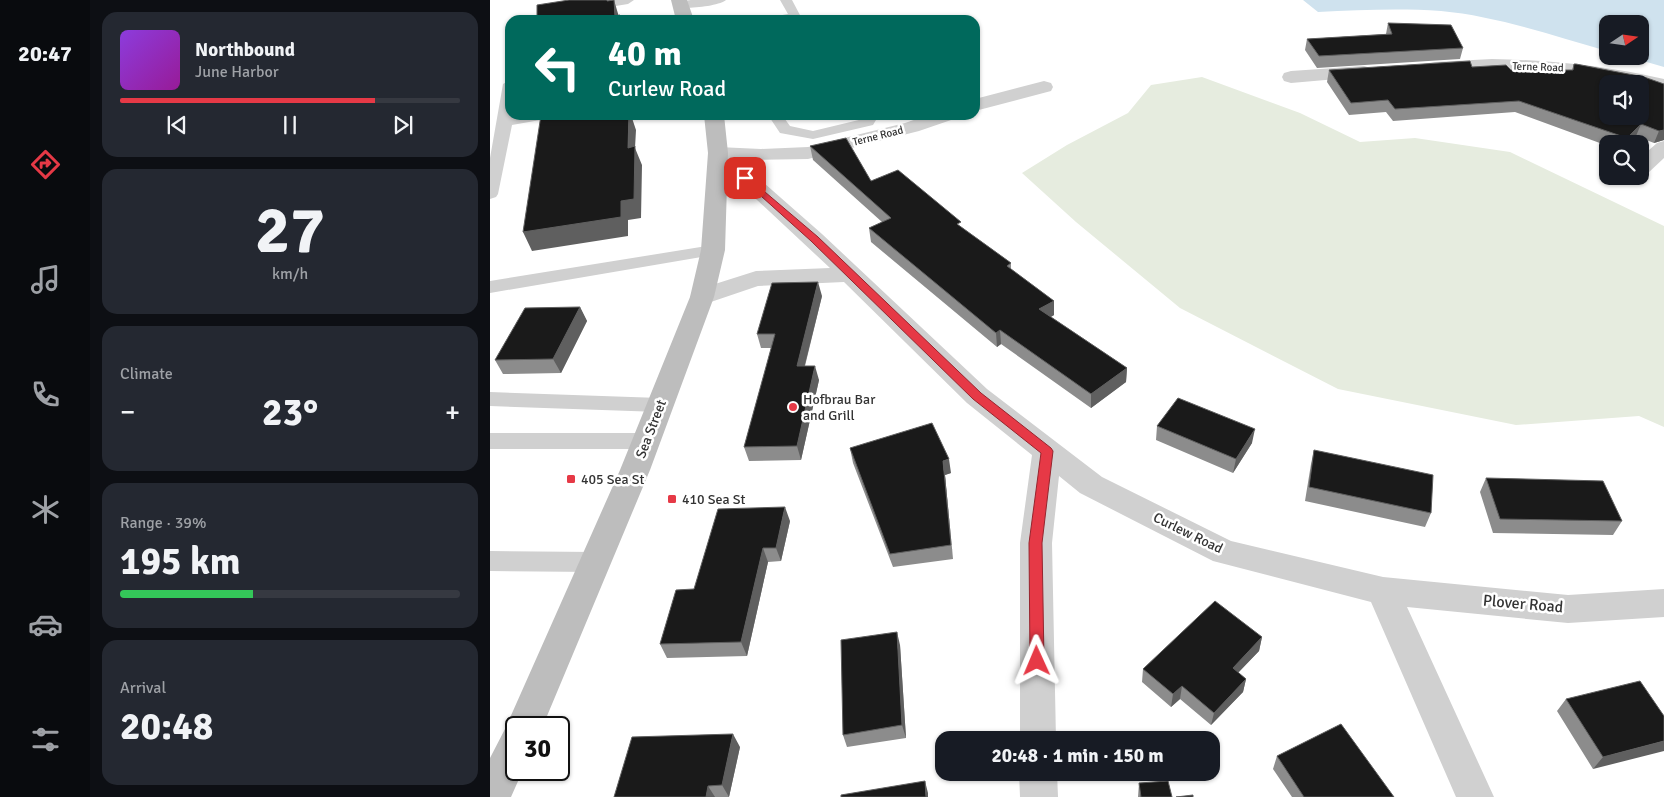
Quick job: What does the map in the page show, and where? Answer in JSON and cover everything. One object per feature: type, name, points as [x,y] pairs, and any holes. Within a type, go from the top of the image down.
[{"type":"main road","name":"Sea Street","points":[[528,716],[646,441],[702,297],[713,250],[718,153],[715,120]]},
{"type":"main road","points":[[492,797],[505,767]]},
{"type":"street","name":"Terne Road","points":[[1417,69],[1456,66],[1537,66],[1602,71],[1664,85]]},
{"type":"street","points":[[1291,77],[1382,71]]},
{"type":"street","points":[[980,104],[1044,87]]},
{"type":"street","name":"Terne Road","points":[[718,153],[761,156],[808,154],[932,120]]},
{"type":"street","points":[[1649,161],[1664,147]]},
{"type":"street","name":"Curlew Road","points":[[718,153],[814,239],[977,396],[1091,485],[1224,552],[1383,591]]},
{"type":"street","points":[[702,297],[756,279],[850,274]]},
{"type":"street","points":[[1038,731],[1036,543],[1047,451]]},
{"type":"street","points":[[1383,591],[1475,797]]},
{"type":"street","name":"Plover Road","points":[[1383,591],[1568,609],[1664,603]]},
{"type":"street","points":[[1038,781],[1039,797]]},
{"type":"lane","points":[[551,15],[557,12],[628,0]]},
{"type":"lane","points":[[681,8],[720,0]]},
{"type":"lane","points":[[786,0],[794,15]]},
{"type":"lane","points":[[490,194],[505,122],[517,120]]},
{"type":"lane","points":[[778,120],[785,130],[813,135],[868,122],[869,120]]},
{"type":"lane","points":[[490,287],[713,250]]},
{"type":"lane","points":[[490,399],[660,404]]},
{"type":"lane","points":[[490,441],[646,441]]},
{"type":"lane","points":[[490,561],[595,562]]},
{"type":"shaded area","points":[[1202,77],[1300,113],[1360,142],[1415,138],[1510,152],[1664,226],[1664,427],[1639,416],[1516,425],[1338,389],[1180,308],[1076,222],[1022,173],[1067,145],[1128,113],[1151,85]]},
{"type":"water","points":[[1303,0],[1664,0],[1664,67],[1649,63],[1649,15],[1599,15],[1599,49],[1525,27],[1483,17],[1441,11],[1364,10],[1318,12]]},
{"type":"building","points":[[569,0],[614,0],[615,15],[537,15],[537,5]]},
{"type":"building","points":[[1388,23],[1451,25],[1463,48],[1319,56],[1307,39],[1392,34]]},
{"type":"building","points":[[1470,61],[1472,67],[1506,65],[1511,70],[1573,70],[1574,64],[1576,64],[1634,75],[1599,75],[1599,125],[1640,125],[1630,135],[1618,135],[1519,101],[1395,109],[1388,100],[1351,103],[1329,70]]},
{"type":"building","points":[[1649,79],[1664,84],[1664,130],[1659,131],[1644,125],[1649,125]]},
{"type":"building","points":[[540,120],[629,120],[628,148],[635,146],[634,199],[621,201],[621,217],[523,232]]},
{"type":"building","points":[[846,138],[871,181],[898,170],[961,222],[957,224],[1011,263],[1007,266],[1054,301],[1039,309],[1127,368],[1091,394],[1000,330],[996,333],[869,228],[891,218],[810,146]]},
{"type":"building","points":[[818,282],[797,366],[815,366],[797,446],[744,447],[775,334],[757,334],[772,283]]},
{"type":"building","points":[[580,307],[553,359],[495,360],[525,308]]},
{"type":"building","points":[[1178,398],[1255,429],[1236,459],[1157,426]]},
{"type":"building","points":[[932,423],[949,459],[943,461],[951,545],[890,554],[850,448]]},
{"type":"building","points":[[1314,450],[1433,475],[1431,513],[1309,487]]},
{"type":"building","points":[[1486,478],[1603,481],[1622,521],[1500,519]]},
{"type":"building","points":[[785,507],[776,548],[763,548],[741,642],[660,644],[676,590],[694,589],[718,509]]},
{"type":"building","points":[[1215,601],[1262,637],[1233,668],[1246,679],[1214,713],[1182,686],[1173,694],[1143,669]]},
{"type":"building","points":[[897,632],[902,725],[843,735],[841,640]]},
{"type":"building","points":[[1640,681],[1664,716],[1664,741],[1603,757],[1566,699]]},
{"type":"building","points":[[1341,724],[1394,797],[1304,797],[1277,756]]},
{"type":"building","points":[[733,734],[722,785],[708,786],[706,797],[614,797],[632,737]]},
{"type":"building","points":[[925,781],[926,797],[841,797],[841,795]]},
{"type":"building","points":[[1168,781],[1172,797],[1141,797],[1139,783]]},
{"type":"building","points":[[1193,795],[1193,797],[1176,797]]},
{"type":"place","name":"Hofbrau Bar and Grill","points":[[793,407]]},
{"type":"place","name":"405 Sea St","points":[[571,479]]},
{"type":"place","name":"410 Sea St","points":[[672,499]]},
{"type":"route","points":[[745,178],[814,239],[977,396],[1047,451],[1036,543],[1037,661]]}]
